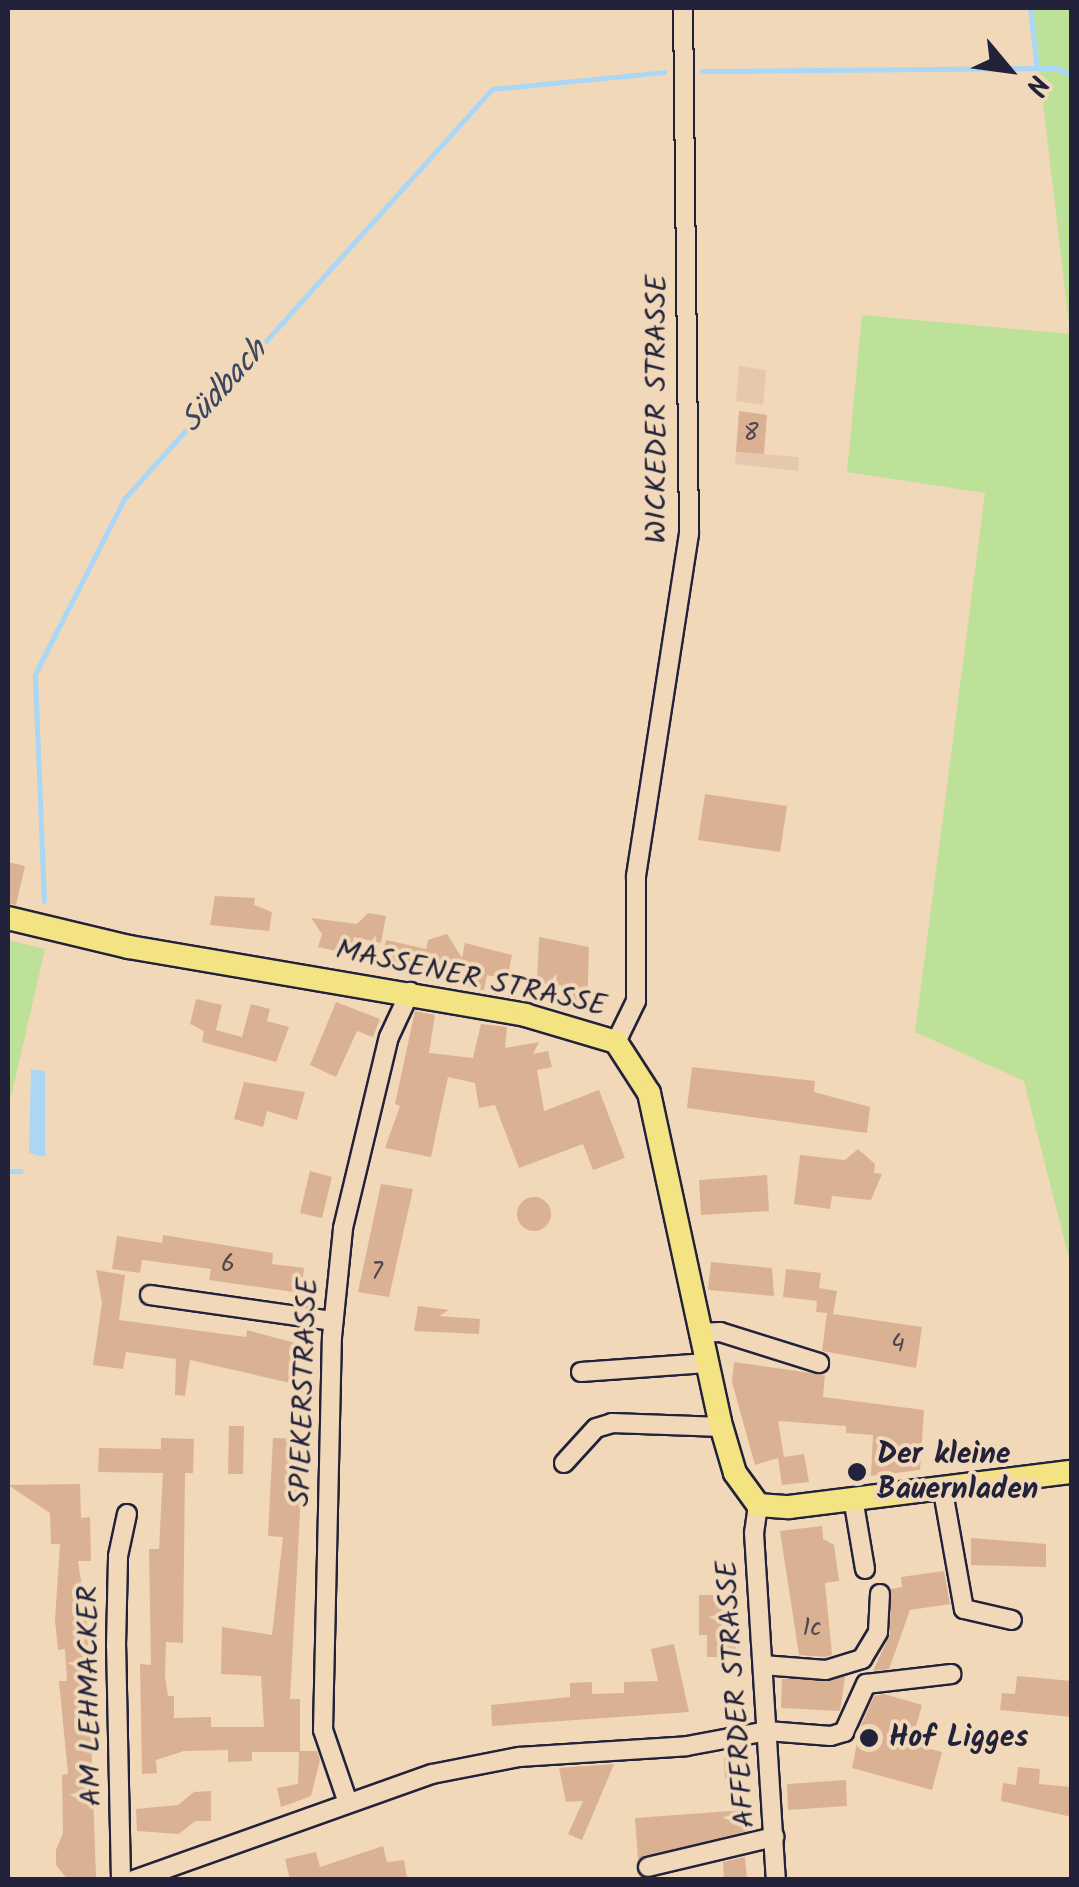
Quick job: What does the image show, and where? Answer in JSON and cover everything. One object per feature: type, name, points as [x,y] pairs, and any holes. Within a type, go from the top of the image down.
[{"type":"main road","name":"MASSENER STRASSE","points":[[8,918],[129,947],[410,992],[586,1029],[616,1042],[649,1093],[722,1427],[736,1474],[758,1504]]},
{"type":"main road","points":[[758,1504],[853,1498],[1072,1472]]},
{"type":"street","name":"WICKEDER STRASSE","points":[[616,1042],[636,1001],[636,876],[690,534],[684,8]]},
{"type":"street","name":"SPIEKERSTRASSE","points":[[347,1800],[322,1730],[333,1322],[344,1228],[390,1037],[410,992]]},
{"type":"street","points":[[150,1295],[333,1322]]},
{"type":"street","points":[[700,1334],[720,1332],[819,1363]]},
{"type":"street","points":[[581,1372],[707,1364]]},
{"type":"street","points":[[564,1463],[596,1428],[612,1423],[722,1427]]},
{"type":"street","points":[[942,1486],[964,1609],[1012,1620]]},
{"type":"street","points":[[853,1498],[865,1569]]},
{"type":"street","name":"AFFERDER STRASSE","points":[[758,1504],[776,1880]]},
{"type":"street","name":"AM LEHMACKER","points":[[122,1880],[116,1646],[118,1556],[128,1514]]},
{"type":"street","points":[[763,1665],[826,1670],[862,1660],[878,1632],[880,1594]]},
{"type":"street","points":[[134,1880],[347,1800],[519,1757],[687,1746],[767,1731],[830,1736],[844,1732],[866,1684],[951,1674]]},
{"type":"street","points":[[648,1867],[774,1836]]},
{"type":"shaded area","points":[[739,366],[766,370],[763,405],[736,401]]},
{"type":"shaded area","points":[[736,452],[799,457],[798,471],[735,464]]},
{"type":"green space","points":[[1032,8],[1072,8],[1071,1267],[1024,1081],[915,1032],[985,493],[847,472],[862,315],[1070,334]]},
{"type":"green space","points":[[8,940],[45,949],[8,1110]]},
{"type":"water","points":[[31,1069],[45,1071],[45,1157],[29,1153]]},
{"type":"building","points":[[739,411],[767,415],[764,454],[736,452]]},
{"type":"building","points":[[705,794],[787,806],[780,852],[698,840]]},
{"type":"building","points":[[8,862],[25,866],[16,905],[8,903]]},
{"type":"building","points":[[215,896],[255,898],[254,905],[272,912],[269,931],[210,925]]},
{"type":"building","points":[[368,913],[386,916],[381,943],[354,937],[350,954],[318,947],[322,934],[311,918],[357,924]]},
{"type":"building","points":[[447,934],[462,958],[465,943],[512,955],[507,979],[487,975],[484,990],[468,987],[471,972],[431,963],[428,979],[381,962],[386,940],[426,949],[428,940]]},
{"type":"building","points":[[539,937],[589,947],[587,1009],[561,1009],[561,985],[537,984]]},
{"type":"building","points":[[196,999],[222,1005],[216,1030],[242,1037],[251,1004],[270,1009],[267,1021],[289,1027],[276,1062],[202,1042],[204,1031],[190,1024]]},
{"type":"building","points":[[336,1002],[380,1019],[373,1037],[357,1031],[336,1077],[310,1065]]},
{"type":"building","points":[[415,1011],[435,1015],[429,1053],[473,1058],[481,1024],[507,1027],[505,1048],[539,1042],[533,1054],[548,1051],[552,1067],[537,1070],[544,1111],[599,1090],[625,1158],[593,1170],[583,1144],[519,1168],[495,1105],[479,1108],[475,1083],[448,1077],[431,1157],[385,1148],[400,1106],[395,1104]]},
{"type":"building","points":[[692,1067],[815,1081],[814,1092],[870,1107],[867,1133],[687,1108]]},
{"type":"building","points":[[244,1082],[305,1092],[297,1120],[267,1111],[263,1127],[234,1119]]},
{"type":"building","points":[[858,1149],[875,1164],[874,1173],[882,1174],[871,1200],[832,1196],[830,1209],[794,1204],[800,1155],[845,1160]]},
{"type":"building","points":[[310,1171],[332,1177],[322,1218],[300,1213]]},
{"type":"building","points":[[767,1175],[769,1211],[701,1215],[699,1180]]},
{"type":"building","points":[[381,1184],[413,1189],[389,1297],[358,1292]]},
{"type":"building","points":[[534,1197],[546,1202],[551,1214],[546,1226],[534,1231],[522,1226],[517,1214],[522,1202]]},
{"type":"building","points":[[163,1235],[273,1253],[272,1264],[304,1268],[301,1293],[209,1280],[211,1269],[142,1260],[140,1273],[112,1269],[117,1236],[162,1243]]},
{"type":"building","points":[[711,1262],[772,1268],[774,1296],[708,1290]]},
{"type":"building","points":[[786,1269],[821,1273],[819,1288],[837,1291],[833,1314],[922,1327],[916,1368],[822,1351],[827,1313],[816,1312],[817,1301],[783,1297]]},
{"type":"building","points":[[96,1270],[125,1275],[119,1320],[246,1337],[247,1330],[299,1344],[295,1384],[190,1360],[185,1396],[175,1395],[176,1359],[126,1352],[123,1369],[93,1365],[102,1303]]},
{"type":"building","points":[[418,1306],[449,1310],[439,1316],[480,1319],[479,1334],[414,1331]]},
{"type":"building","points":[[734,1362],[825,1375],[823,1397],[924,1410],[920,1470],[871,1476],[873,1435],[846,1433],[846,1426],[778,1421],[784,1457],[804,1454],[809,1482],[782,1485],[778,1458],[755,1465],[732,1382]]},
{"type":"building","points":[[229,1426],[244,1426],[243,1474],[228,1474]]},
{"type":"building","points":[[161,1438],[194,1439],[193,1473],[185,1473],[183,1643],[166,1642],[168,1696],[174,1696],[174,1718],[211,1717],[211,1727],[264,1727],[261,1676],[221,1674],[222,1627],[272,1635],[283,1537],[268,1536],[273,1438],[304,1439],[290,1699],[300,1699],[300,1751],[317,1751],[320,1760],[311,1796],[281,1807],[277,1788],[298,1784],[299,1752],[252,1752],[252,1761],[228,1762],[228,1750],[184,1751],[156,1760],[157,1773],[142,1774],[140,1664],[151,1665],[149,1549],[159,1549],[163,1473],[98,1472],[99,1448],[161,1449]]},
{"type":"building","points":[[80,1484],[81,1518],[90,1517],[91,1561],[78,1561],[87,1621],[96,1877],[68,1880],[56,1865],[56,1850],[63,1833],[62,1775],[68,1774],[59,1681],[67,1681],[65,1649],[58,1650],[55,1620],[60,1544],[51,1544],[50,1513],[8,1485]]},
{"type":"building","points":[[822,1526],[823,1539],[834,1545],[839,1581],[825,1583],[832,1655],[799,1655],[780,1531]]},
{"type":"building","points":[[971,1538],[1046,1544],[1046,1567],[971,1565]]},
{"type":"building","points":[[944,1571],[950,1604],[910,1610],[889,1669],[873,1671],[890,1634],[891,1589],[902,1587],[901,1577]]},
{"type":"building","points":[[699,1595],[722,1595],[721,1638],[736,1638],[736,1657],[707,1657],[707,1635],[699,1635]]},
{"type":"building","points":[[674,1644],[689,1712],[492,1726],[491,1705],[570,1697],[570,1683],[592,1682],[592,1694],[624,1693],[624,1682],[658,1681],[651,1649]]},
{"type":"building","points":[[1017,1676],[1072,1681],[1072,1717],[1000,1710],[1002,1693],[1015,1694]]},
{"type":"building","points":[[845,1677],[840,1711],[781,1708],[782,1679]]},
{"type":"building","points":[[884,1694],[922,1705],[911,1744],[942,1752],[932,1790],[852,1768],[860,1728],[874,1696]]},
{"type":"building","points":[[741,1757],[743,1778],[725,1779],[724,1758]]},
{"type":"building","points":[[614,1764],[582,1840],[568,1834],[583,1801],[566,1802],[559,1768]]},
{"type":"building","points":[[1018,1767],[1040,1769],[1039,1784],[1072,1787],[1072,1817],[1001,1801],[1003,1783],[1016,1785]]},
{"type":"building","points":[[846,1780],[847,1806],[788,1810],[787,1784]]},
{"type":"building","points":[[211,1791],[211,1821],[195,1821],[179,1834],[137,1831],[136,1809],[178,1805],[194,1792]]},
{"type":"building","points":[[745,1810],[747,1831],[638,1859],[635,1818]]},
{"type":"building","points":[[383,1846],[387,1862],[404,1860],[407,1878],[290,1880],[285,1859],[316,1852],[320,1867]]},
{"type":"building","points":[[745,1857],[747,1880],[724,1880],[723,1862]]},
{"type":"waterway","points":[[1030,8],[1037,69]]},
{"type":"waterway","name":"Südbach","points":[[702,71],[1056,68],[1072,75]]},
{"type":"waterway","name":"Südbach","points":[[44,901],[35,674],[124,499],[492,89],[664,72]]},
{"type":"waterway","points":[[8,1171],[21,1171]]},
{"type":"place","name":"Der kleine Bauernladen","points":[[857,1472]]},
{"type":"place","name":"Hof Ligges","points":[[869,1738]]}]
